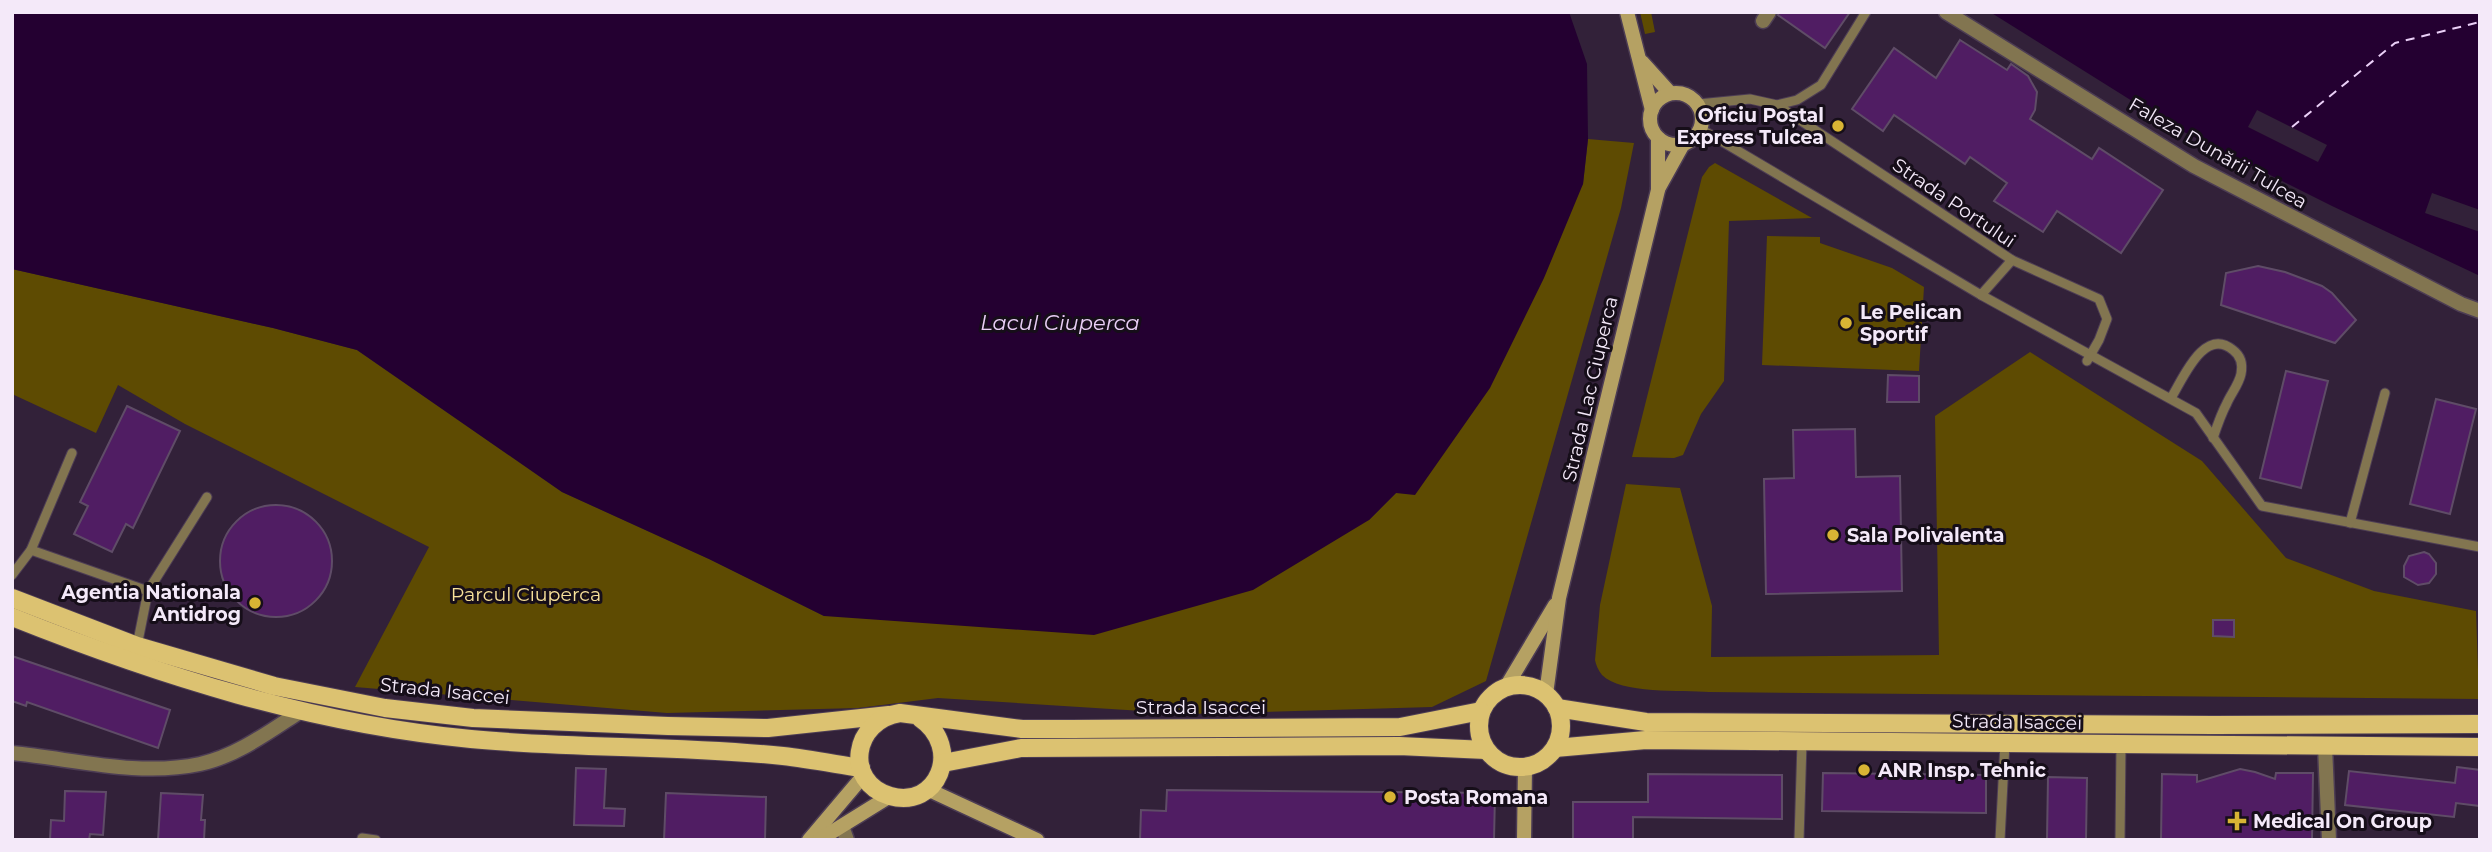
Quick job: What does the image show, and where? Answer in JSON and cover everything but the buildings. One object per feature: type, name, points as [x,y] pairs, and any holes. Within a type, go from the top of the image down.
[{"type":"main road","name":"Strada Isaccei","points":[[12,598],[137,646],[309,694],[385,708],[461,716],[768,728],[910,714],[920,718],[1022,729],[1400,727],[1481,711]]},
{"type":"main road","points":[[12,617],[133,664],[265,704],[376,727],[471,739],[782,756],[863,772]]},
{"type":"main road","name":"Strada Isaccei","points":[[1506,687],[1534,687],[1551,701],[1646,722],[2480,724]]},
{"type":"main road","points":[[1486,750],[1479,731],[1481,711],[1495,693],[1506,687]]},
{"type":"main road","points":[[1525,767],[1541,762],[1555,747],[1560,735],[1561,721],[1551,701]]},
{"type":"main road","points":[[889,715],[867,730],[859,755],[863,772],[871,784],[890,796],[909,797],[926,789],[934,782],[943,763],[944,752],[937,732],[920,718]]},
{"type":"main road","name":"Strada Isaccei","points":[[1555,747],[1646,740],[2480,747]]},
{"type":"main road","name":"Strada Isaccei","points":[[943,763],[1021,747],[1399,746],[1486,750],[1505,764],[1525,767]]},
{"type":"street","points":[[1627,12],[1652,110],[1651,125],[1658,138],[1674,145],[1684,144],[1701,129],[1699,104],[1689,96],[1670,93],[1662,97],[1652,110]]},
{"type":"street","name":"Faleza Dunării Tulcea","points":[[1946,12],[2194,166],[2437,292],[2480,311]]},
{"type":"street","points":[[1639,58],[1670,93]]},
{"type":"street","name":"Strada Lac Ciuperca","points":[[1551,701],[1559,598],[1658,190],[1658,138]]},
{"type":"street","name":"Strada Lac Ciuperca","points":[[1658,190],[1684,144]]},
{"type":"street","name":"Strada Lac Ciuperca","points":[[1506,687],[1559,598]]},
{"type":"street","points":[[12,753],[158,770],[202,764],[249,744],[301,711]]},
{"type":"street","points":[[2325,746],[2329,840]]},
{"type":"street","points":[[1524,840],[1525,767]]},
{"type":"street","points":[[809,840],[863,772]]},
{"type":"street","points":[[926,789],[1037,840]]},
{"type":"street","points":[[819,840],[844,833],[890,796]]},
{"type":"lane","points":[[1777,105],[1797,100],[1821,85],[1866,12]]},
{"type":"lane","name":"Strada Portului","points":[[1699,104],[1750,99],[1777,105],[2012,260],[1981,295]]},
{"type":"lane","points":[[1701,129],[2089,359],[2171,398],[2196,413],[2262,506],[2480,547]]},
{"type":"lane","points":[[2012,260],[2099,299],[2107,319],[2089,359]]},
{"type":"lane","points":[[2171,398],[2201,350],[2219,344],[2228,346],[2237,353],[2242,360],[2241,376],[2226,404],[2213,438]]},
{"type":"lane","points":[[2350,523],[2385,393]]},
{"type":"lane","points":[[12,575],[31,550],[72,453]]},
{"type":"lane","points":[[137,646],[148,591],[207,497]]},
{"type":"lane","points":[[31,550],[148,591]]},
{"type":"lane","points":[[1799,840],[1801,742]]},
{"type":"lane","points":[[2000,840],[2005,743]]},
{"type":"lane","points":[[2120,840],[2121,745]]},
{"type":"lane","points":[[362,838],[376,840]]},
{"type":"green space","points":[[1640,12],[1651,12],[1655,32],[1645,34]]},
{"type":"green space","name":"Parcul Ciuperca","points":[[1588,139],[1634,143],[1621,208],[1486,681],[1432,707],[1190,714],[938,698],[858,708],[667,713],[355,687],[429,547],[185,424],[118,385],[96,433],[12,394],[12,269],[273,328],[357,350],[562,492],[709,559],[824,616],[1369,520],[1396,493],[1583,184]]},
{"type":"green space","points":[[1715,163],[1812,218],[1729,221],[1724,381],[1701,414],[1683,455],[1674,458],[1632,457],[1702,177]]},
{"type":"green space","points":[[1767,236],[1820,237],[1820,243],[1892,268],[1924,287],[1919,371],[1762,365]]},
{"type":"green space","points":[[2030,352],[2202,461],[2286,558],[2374,591],[2476,611],[2479,699],[1668,691],[1623,685],[1602,675],[1595,660],[1600,605],[1626,484],[1680,488],[1712,606],[1711,657],[1939,655],[1935,416]]},
{"type":"water","name":"Lacul Ciuperca","points":[[12,12],[1569,12],[1587,64],[1588,139],[1583,184],[1544,278],[1490,388],[1415,495],[1396,493],[1369,520],[1253,590],[1094,635],[824,616],[709,559],[562,492],[357,350],[273,328],[12,269]]},
{"type":"water","points":[[1990,12],[2480,12],[2480,276],[2172,126]]},
{"type":"pier","points":[[2257,110],[2327,145],[2318,162],[2248,127]]},
{"type":"pier","points":[[2432,193],[2480,210],[2480,232],[2425,213]]},
{"type":"ferry route","points":[[2292,127],[2395,43],[2480,22]]},
{"type":"place","name":"Oficiu Poștal Express Tulcea","points":[[1838,126]]},
{"type":"place","name":"Le Pelican Sportif","points":[[1846,323]]},
{"type":"place","name":"Sala Polivalenta","points":[[1833,535]]},
{"type":"place","name":"Agentia Nationala Antidrog","points":[[255,603]]},
{"type":"place","name":"ANR Insp. Tehnic","points":[[1864,770]]},
{"type":"place","name":"Posta Romana","points":[[1390,797]]},
{"type":"place","name":"Medical On Group","points":[[2237,821]]}]
